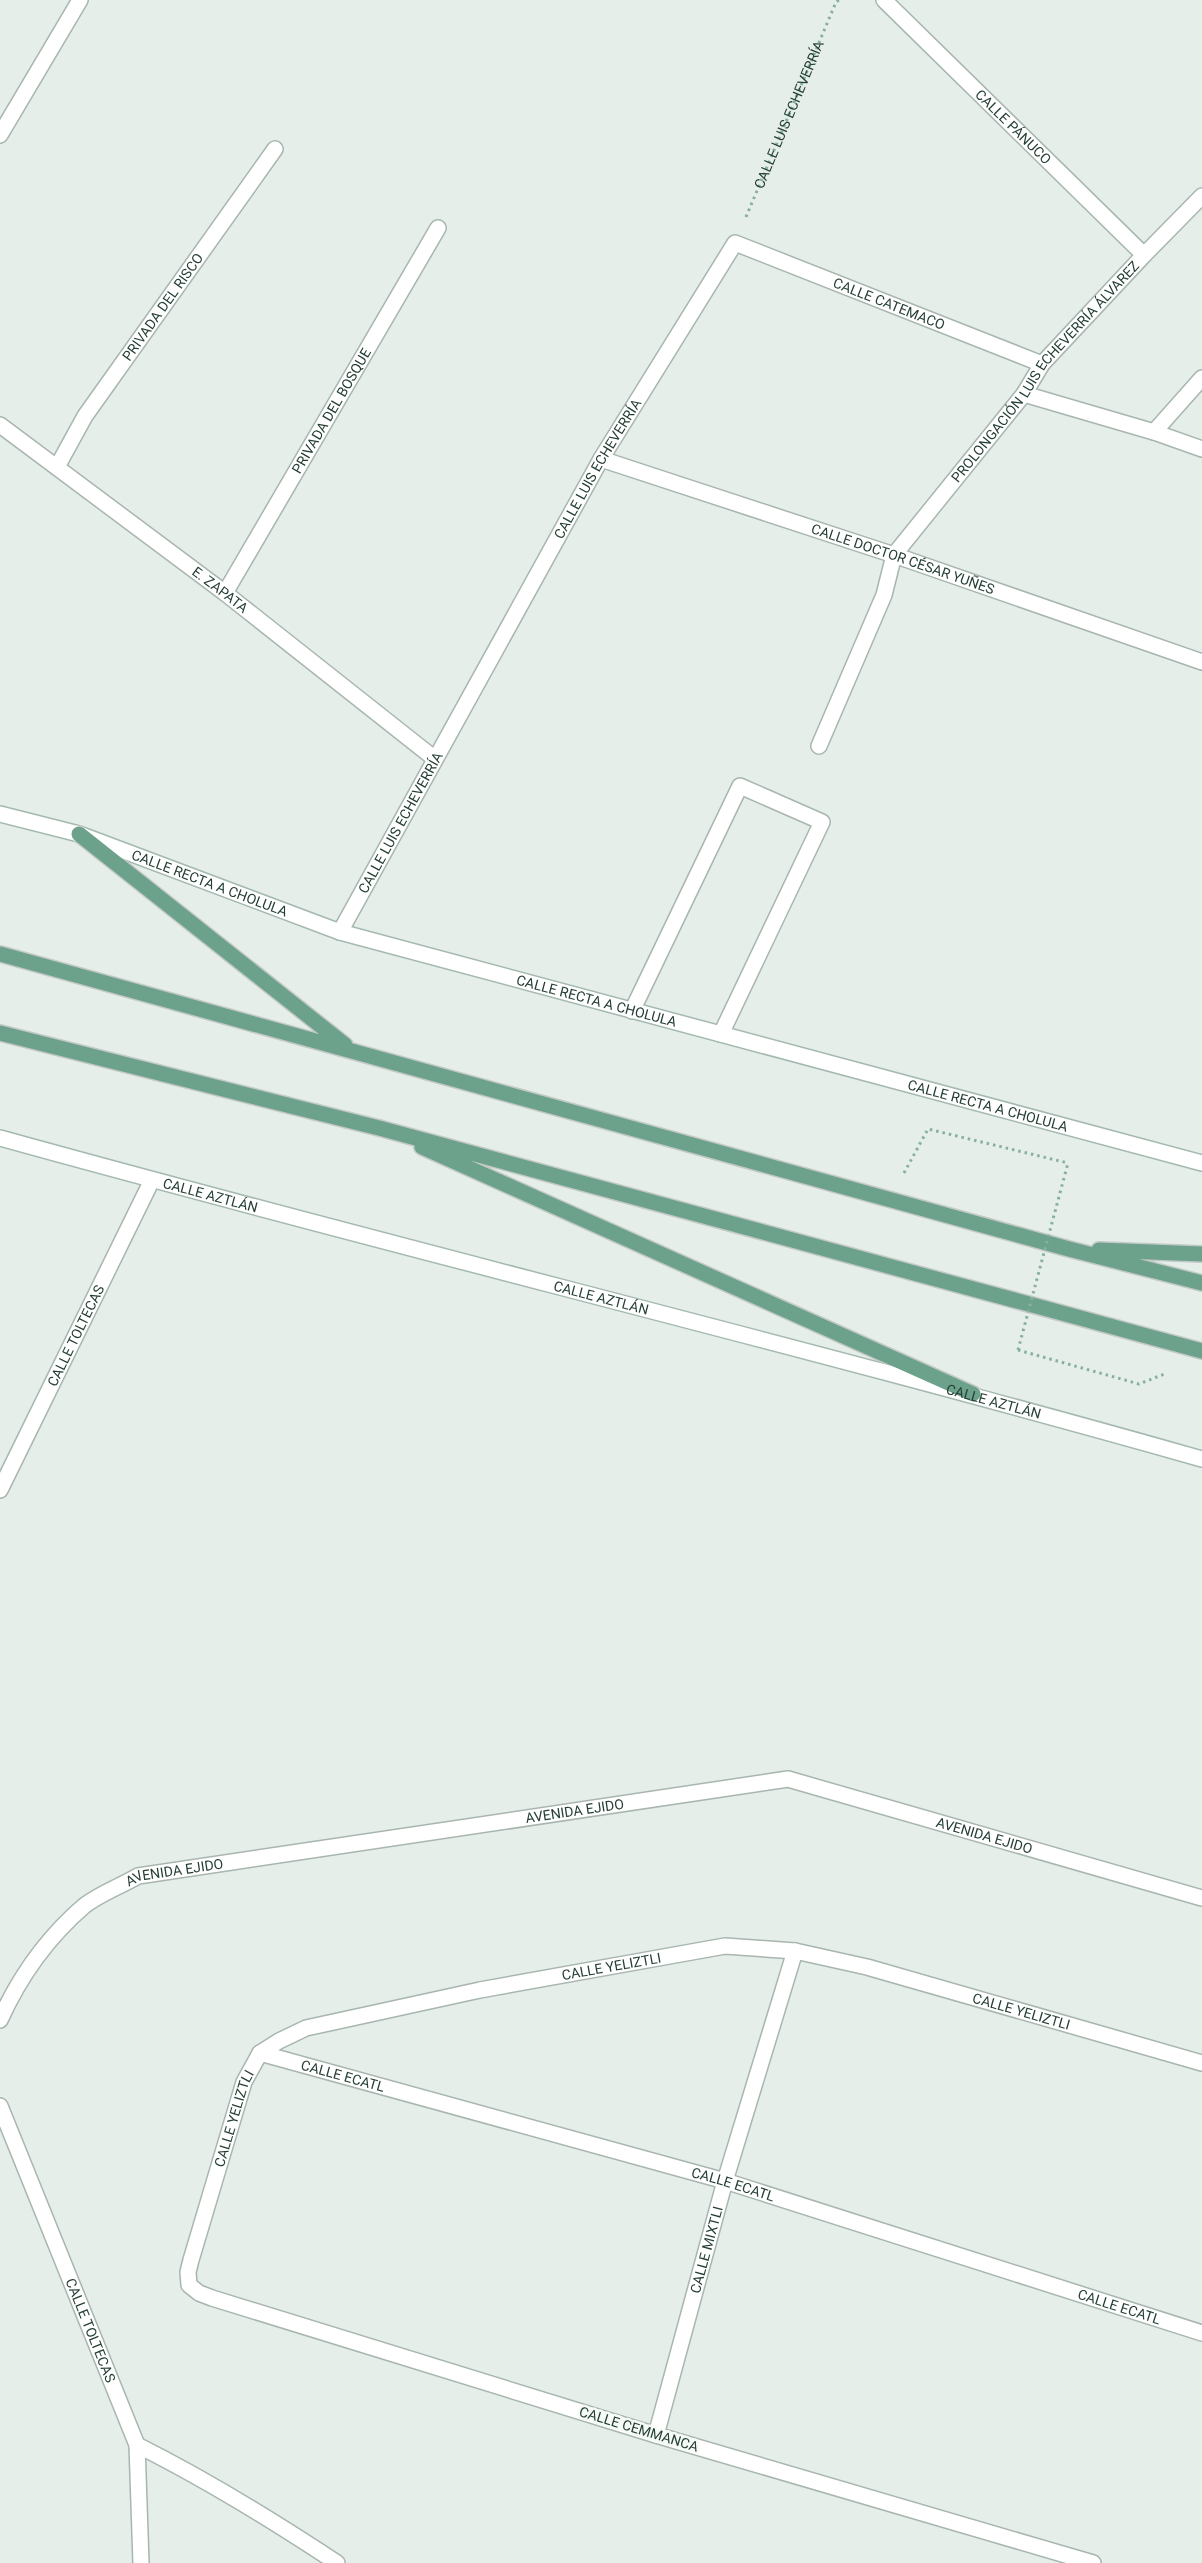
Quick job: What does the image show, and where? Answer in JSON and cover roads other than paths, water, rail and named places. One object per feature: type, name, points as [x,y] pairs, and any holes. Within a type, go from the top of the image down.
[{"type":"main road","points":[[79,834],[350,1049]]},
{"type":"main road","points":[[0,954],[350,1049],[1069,1249],[1202,1283]]},
{"type":"main road","points":[[0,1033],[379,1128],[1202,1351]]},
{"type":"main road","points":[[379,1128],[973,1394]]},
{"type":"main road","points":[[1069,1249],[1202,1254]]},
{"type":"street","points":[[0,135],[80,0]]},
{"type":"street","name":"CALLE PÁNUCO","points":[[884,0],[1144,255]]},
{"type":"street","name":"PRIVADA DEL RISCO","points":[[57,467],[85,416],[275,149]]},
{"type":"street","name":"PROLONGACIÓN LUIS ECHEVERRÍA ÁLVAREZ","points":[[894,555],[1024,394],[1042,364],[1202,196]]},
{"type":"street","name":"PRIVADA DEL BOSQUE","points":[[224,593],[438,228]]},
{"type":"street","name":"CALLE CATEMACO","points":[[735,243],[1042,364]]},
{"type":"street","name":"CALLE LUIS ECHEVERRÍA","points":[[340,932],[600,459],[735,243]]},
{"type":"street","points":[[1154,432],[1202,378]]},
{"type":"street","points":[[1024,394],[1154,432],[1202,449]]},
{"type":"street","name":"E. ZAPATA","points":[[0,425],[224,593],[435,759]]},
{"type":"street","name":"CALLE DOCTOR CÉSAR YUÑES","points":[[600,459],[894,555],[1202,662]]},
{"type":"street","points":[[819,746],[884,596],[894,555]]},
{"type":"street","points":[[632,1011],[740,786],[822,822],[721,1034]]},
{"type":"street","name":"CALLE RECTA A CHOLULA","points":[[0,814],[79,834],[340,932],[1202,1162]]},
{"type":"street","name":"CALLE AZTLÁN","points":[[0,1138],[152,1180],[973,1394],[1202,1459]]},
{"type":"street","name":"CALLE TOLTECAS","points":[[0,1490],[152,1180]]},
{"type":"street","name":"AVENIDA EJIDO","points":[[0,2020],[20,1982],[47,1944],[85,1905],[138,1876],[788,1779],[1202,1898]]},
{"type":"street","name":"CALLE YELIZTLI","points":[[190,2284],[188,2272],[191,2260],[241,2091],[252,2064],[260,2053],[279,2040],[306,2028],[480,1990],[725,1946],[795,1951],[867,1967],[1202,2063]]},
{"type":"street","name":"CALLE MIXTLI","points":[[656,2435],[726,2181],[795,1951]]},
{"type":"street","name":"CALLE ECATL","points":[[260,2053],[726,2181],[1202,2333]]},
{"type":"street","name":"CALLE TOLTECAS","points":[[0,2106],[137,2444],[141,2563]]},
{"type":"street","name":"CALLE CEMMANCA","points":[[190,2284],[199,2293],[212,2298],[656,2435],[1093,2563]]},
{"type":"street","points":[[137,2444],[244,2503],[337,2563]]}]
